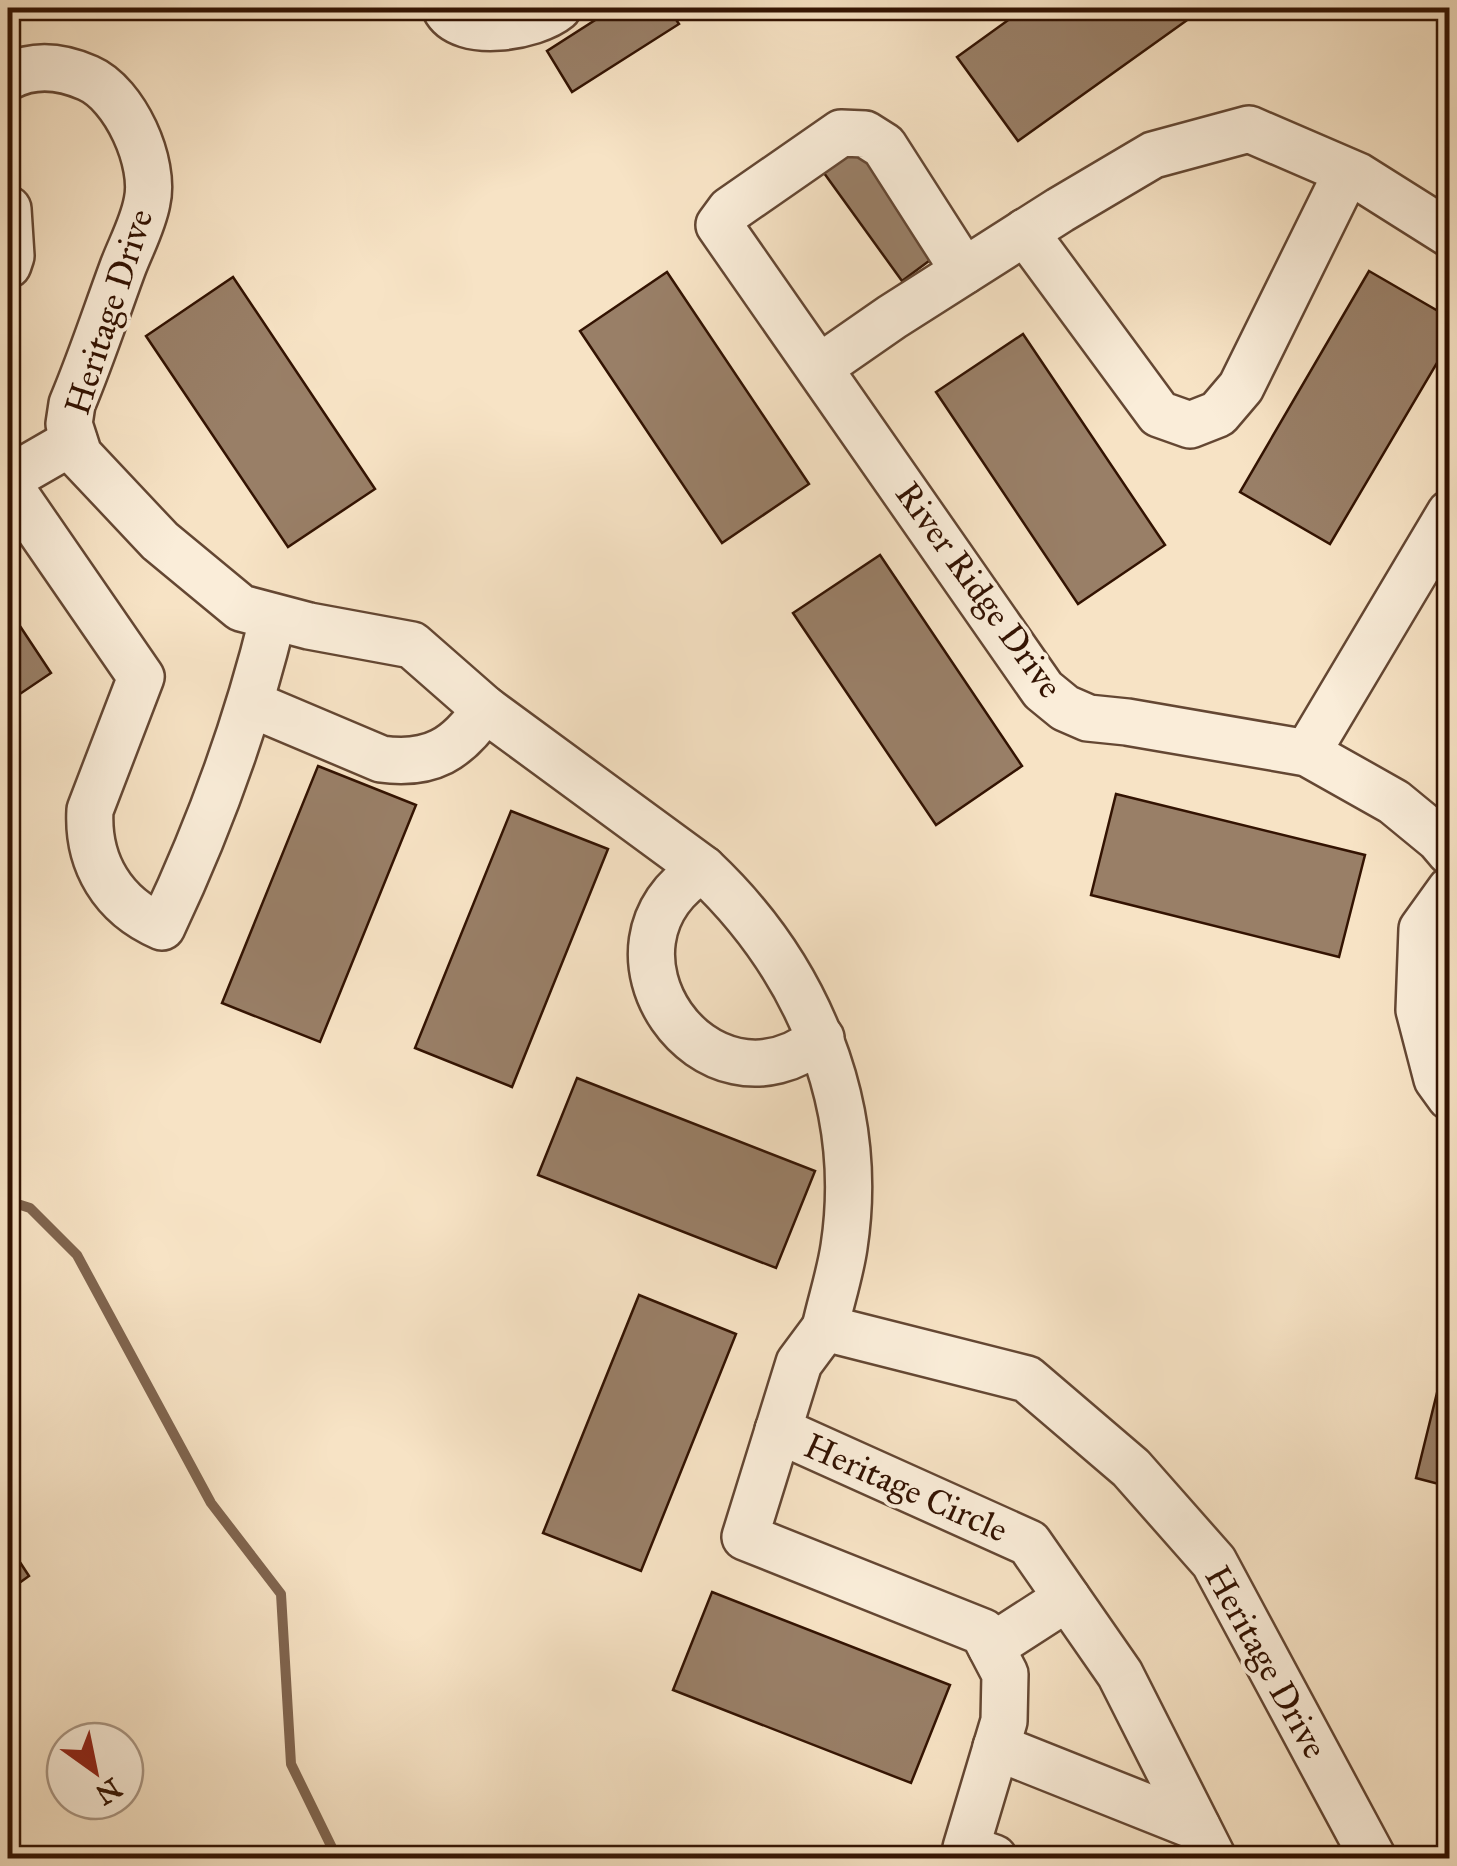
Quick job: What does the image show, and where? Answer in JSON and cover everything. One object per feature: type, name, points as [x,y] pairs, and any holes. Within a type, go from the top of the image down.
[{"type":"street","points":[[445,8],[449,16],[469,25],[512,27],[548,16],[558,8]]},
{"type":"street","name":"Heritage Drive","points":[[8,77],[30,68],[66,68],[98,82],[128,116],[145,161],[148,200],[72,404],[69,424],[79,455],[160,541],[241,608],[412,644],[485,709],[704,869],[732,896],[774,948],[821,1038],[835,1082],[848,1173],[845,1246],[825,1328],[799,1362],[744,1537],[983,1632],[991,1646]]},
{"type":"street","points":[[820,367],[1025,232],[1153,156],[1250,129],[1347,172],[1450,234]]},
{"type":"street","name":"River Ridge Drive","points":[[964,271],[884,146],[865,134],[840,133],[730,210],[719,225],[1044,690],[1065,708],[1088,718],[1307,754],[1394,802],[1446,841]]},
{"type":"street","points":[[1025,232],[1159,414],[1190,425],[1218,414],[1240,387],[1347,172]]},
{"type":"street","points":[[8,208],[8,265]]},
{"type":"street","points":[[74,441],[8,481],[141,678],[90,810],[89,826],[94,854],[107,883],[130,909],[162,927],[252,704],[273,617]]},
{"type":"street","points":[[1307,754],[1450,512]]},
{"type":"street","points":[[252,704],[381,759],[396,761],[423,758],[453,746],[485,709]]},
{"type":"street","points":[[704,869],[688,878],[663,910],[652,948],[656,988],[675,1024],[705,1049],[743,1062],[783,1060],[802,1053],[821,1038]]},
{"type":"street","points":[[1450,890],[1422,929],[1419,1010],[1437,1079],[1450,1097]]},
{"type":"street","name":"Heritage Drive","points":[[825,1328],[1026,1378],[1131,1468],[1214,1562],[1373,1858]]},
{"type":"street","name":"Heritage Circle","points":[[778,1430],[1029,1544],[1120,1674],[1205,1843]]},
{"type":"street","points":[[994,1858],[966,1848],[1004,1721],[1005,1674],[991,1646],[1067,1598]]},
{"type":"street","points":[[996,1748],[1205,1843]]},
{"type":"building","points":[[614,8],[668,8],[679,24],[572,92],[547,51]]},
{"type":"building","points":[[1025,8],[1204,8],[1018,141],[957,57]]},
{"type":"building","points":[[859,148],[937,255],[902,281],[824,173]]},
{"type":"building","points":[[1369,271],[1450,318],[1450,341],[1330,544],[1240,492]]},
{"type":"building","points":[[667,272],[809,484],[722,543],[580,331]]},
{"type":"building","points":[[233,277],[375,489],[288,547],[146,336]]},
{"type":"building","points":[[1023,334],[1165,545],[1078,604],[936,392]]},
{"type":"building","points":[[880,555],[1022,766],[936,825],[793,613]]},
{"type":"building","points":[[8,608],[51,673],[8,702]]},
{"type":"building","points":[[318,766],[416,805],[320,1042],[222,1003]]},
{"type":"building","points":[[1116,794],[1365,855],[1339,957],[1091,895]]},
{"type":"building","points":[[511,811],[608,849],[512,1087],[415,1048]]},
{"type":"building","points":[[577,1078],[815,1171],[776,1268],[538,1175]]},
{"type":"building","points":[[639,1295],[736,1334],[641,1571],[543,1533]]},
{"type":"building","points":[[1450,1340],[1450,1487],[1416,1478]]},
{"type":"building","points":[[8,1544],[29,1576],[8,1591]]},
{"type":"building","points":[[712,1592],[950,1685],[911,1783],[673,1690]]},
{"type":"waterway","points":[[8,1201],[30,1208],[77,1255],[211,1503],[281,1594],[291,1764],[337,1858]]}]
